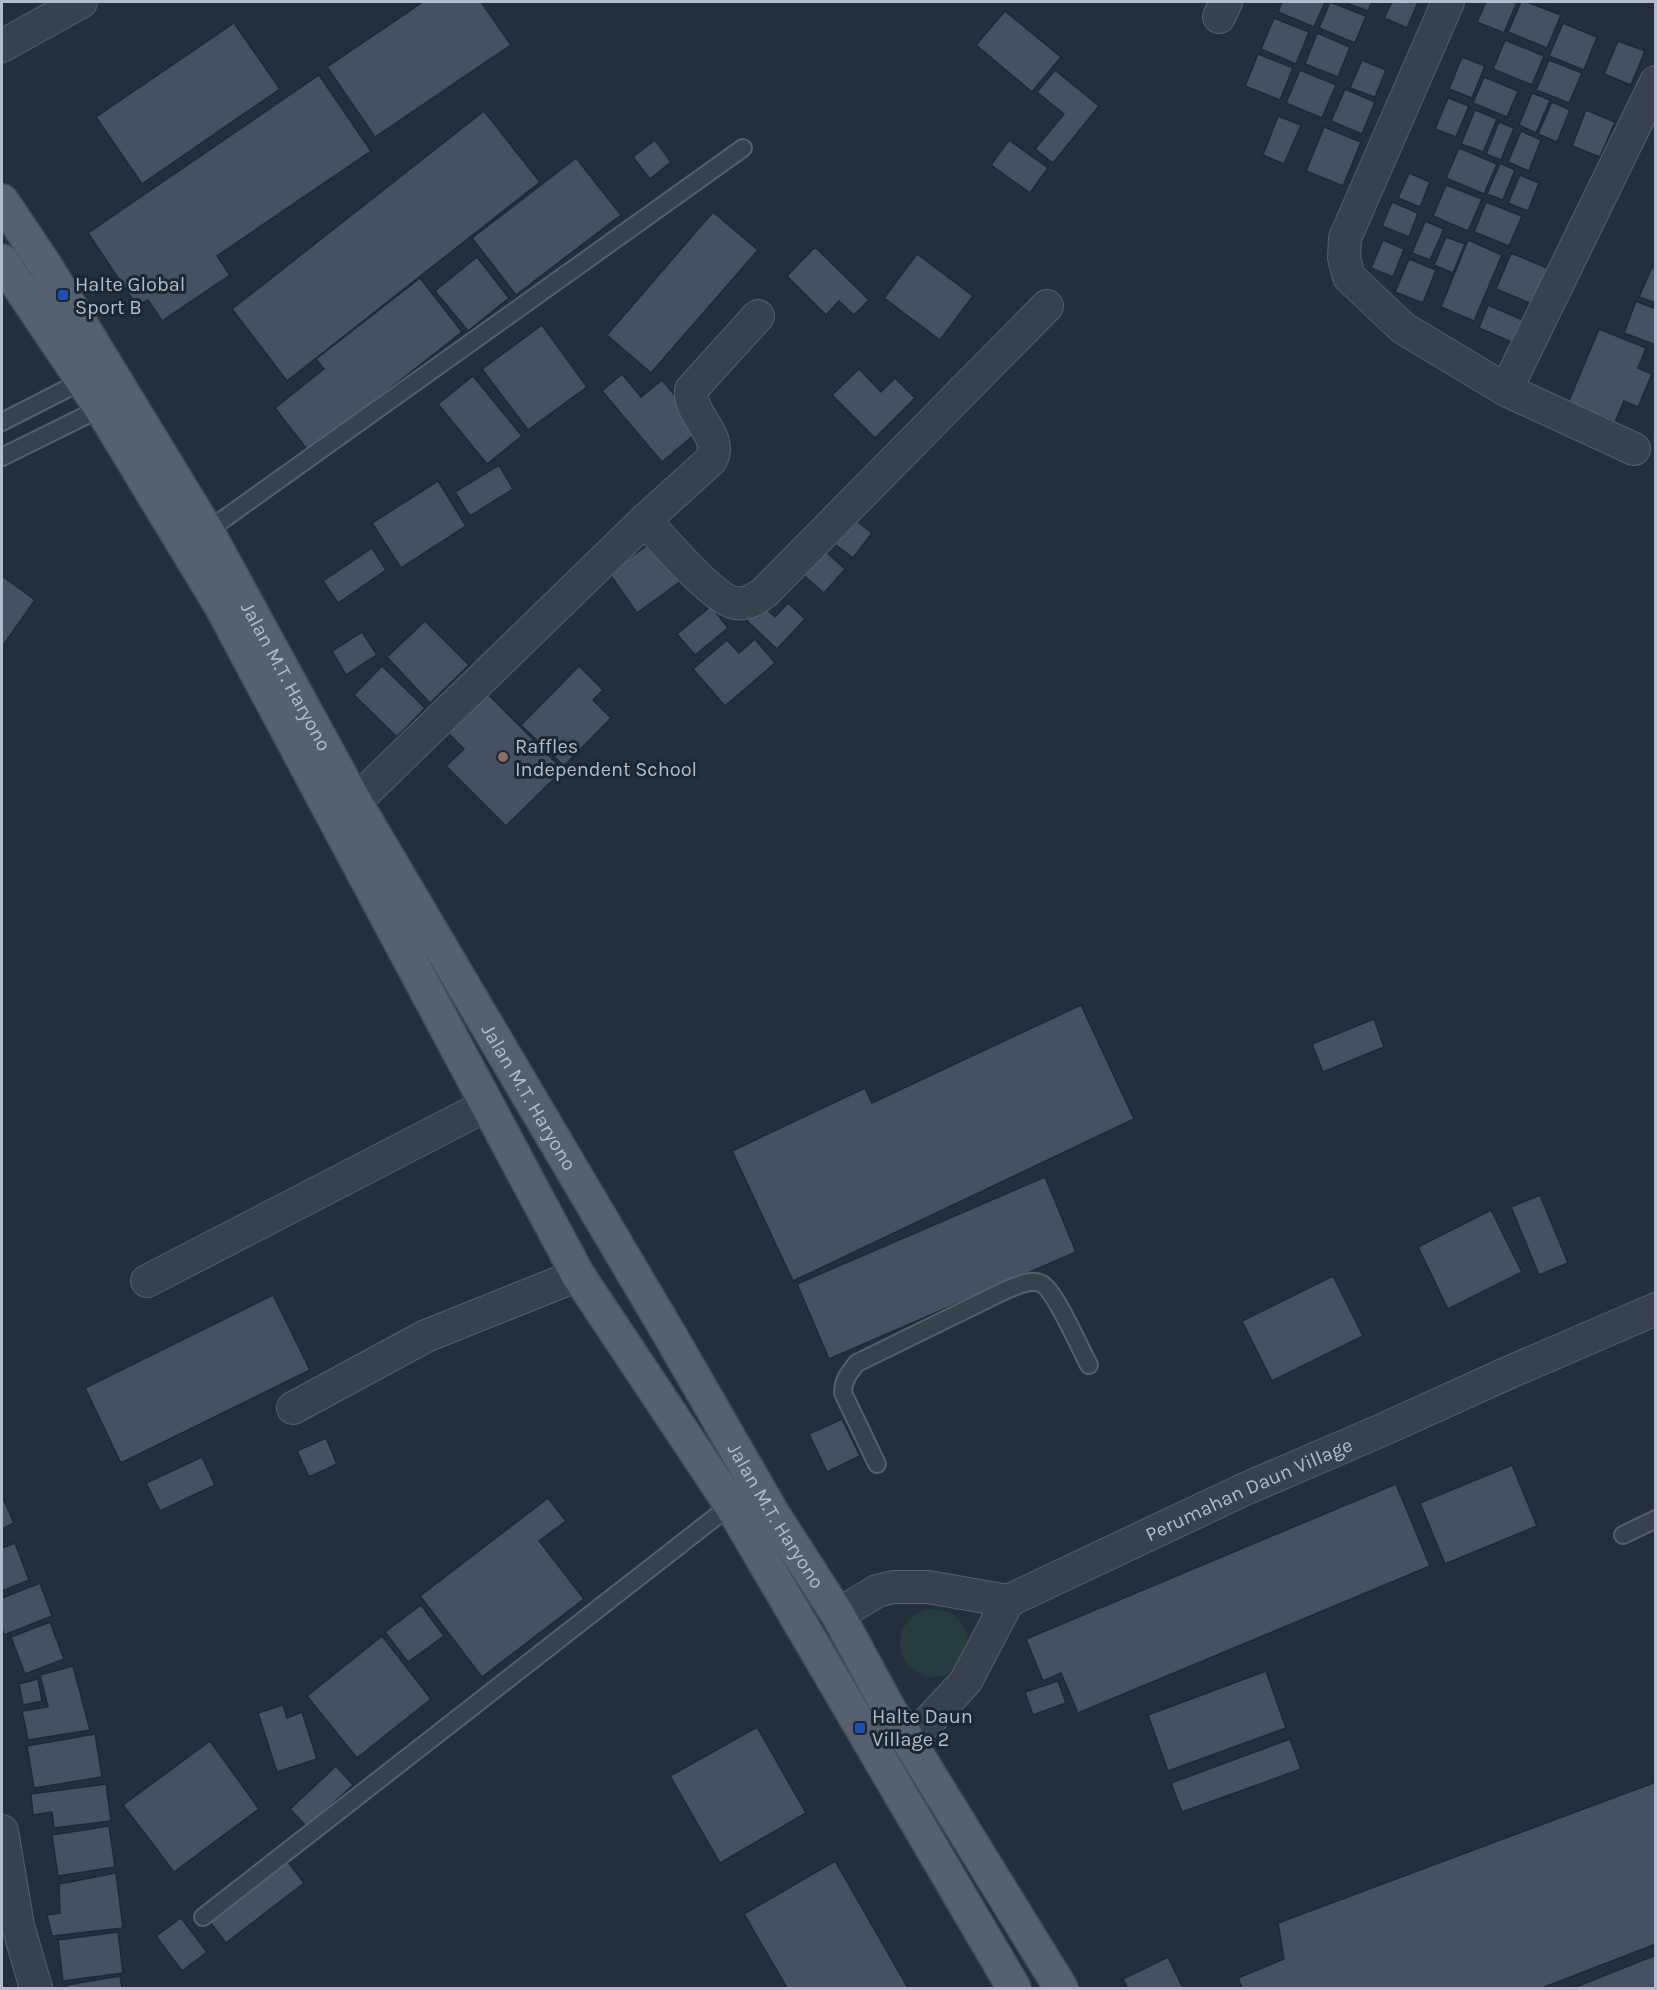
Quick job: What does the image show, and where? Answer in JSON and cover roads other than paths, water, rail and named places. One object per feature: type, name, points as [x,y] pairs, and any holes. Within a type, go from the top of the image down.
[{"type":"main road","name":"Jalan M.T. Haryono","points":[[2,201],[45,265],[207,531],[355,802],[773,1514],[837,1615],[907,1738],[1061,1989]]},
{"type":"main road","name":"Jalan M.T. Haryono","points":[[2,261],[101,408],[221,606],[578,1275],[731,1505],[1014,1989]]},
{"type":"main road","points":[[807,1634],[837,1615]]},
{"type":"main road","points":[[878,1758],[907,1738]]},
{"type":"street","points":[[2,46],[81,2]]},
{"type":"street","points":[[1448,2],[1345,238],[1344,258],[1349,277],[1403,328],[1506,390],[1634,449]]},
{"type":"street","points":[[1506,390],[1656,82]]},
{"type":"street","points":[[645,520],[667,545],[721,597],[734,603],[754,600],[1047,306]]},
{"type":"street","points":[[355,802],[645,520],[711,460],[715,453],[715,444],[690,398],[690,390],[758,316]]},
{"type":"street","points":[[147,1281],[487,1105]]},
{"type":"street","points":[[293,1408],[426,1336],[578,1275]]},
{"type":"street","name":"Perumahan Daun Village","points":[[1008,1601],[1245,1489],[1656,1309]]},
{"type":"street","points":[[837,1615],[877,1591],[893,1587],[928,1587],[1008,1601],[966,1681],[929,1721],[907,1738]]},
{"type":"street","points":[[2,1831],[10,1932],[36,1989]]},
{"type":"lane","points":[[207,531],[744,148]]},
{"type":"lane","points":[[2,422],[82,381]]},
{"type":"lane","points":[[2,457],[101,408]]},
{"type":"lane","points":[[877,1464],[843,1393],[843,1383],[849,1373],[857,1363],[1006,1290],[1028,1282],[1042,1284],[1054,1297],[1089,1365]]},
{"type":"lane","points":[[203,1917],[731,1505]]},
{"type":"lane","points":[[1623,1534],[1656,1519]]},
{"type":"place","name":"Halte Global Sport B","points":[[63,295]]},
{"type":"place","name":"Raffles Independent School","points":[[503,757]]},
{"type":"place","name":"Halte Daun Village 2","points":[[860,1728]]}]
